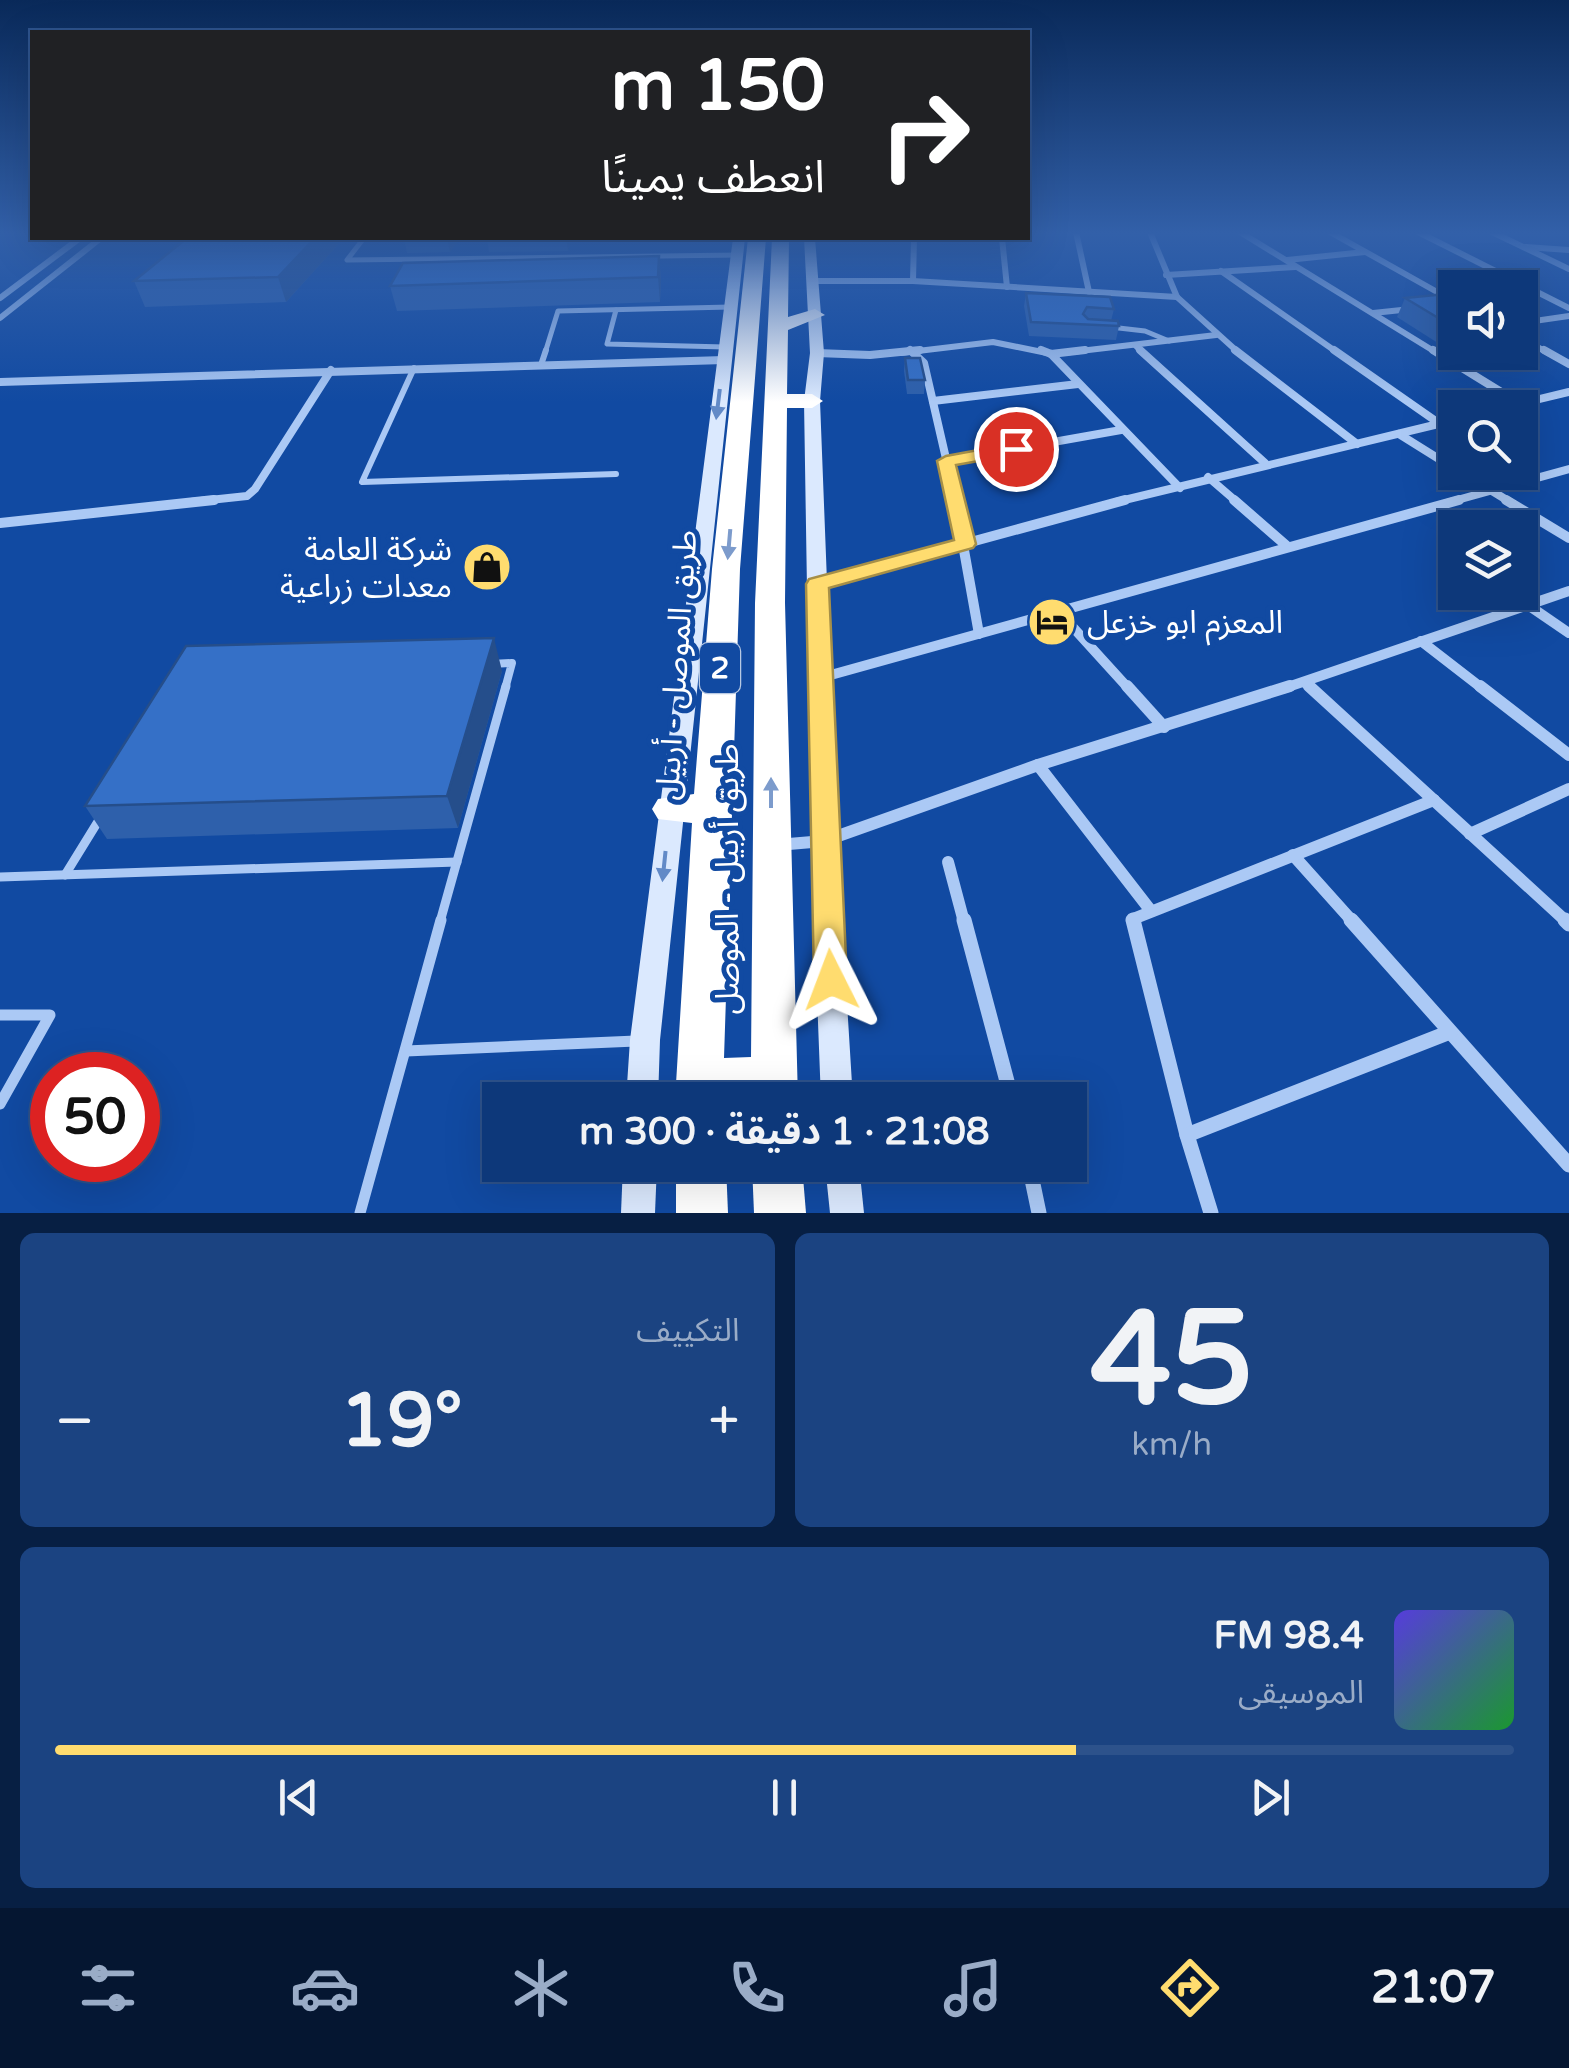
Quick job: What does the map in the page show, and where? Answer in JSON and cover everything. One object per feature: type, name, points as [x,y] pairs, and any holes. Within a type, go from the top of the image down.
[{"type":"highway","name":"طريق الموصل - أربيل","points":[[699,1082],[723,475],[761,289]]},
{"type":"highway","name":"طريق أربيل - الموصل","points":[[773,1082],[777,289]]},
{"type":"highway","points":[[778,294],[814,312]]},
{"type":"highway","points":[[776,328],[814,312]]},
{"type":"highway","points":[[774,401],[812,400]]},
{"type":"highway","points":[[671,808],[711,808]]},
{"type":"highway","points":[[701,1182],[702,1213]]},
{"type":"highway","points":[[778,1182],[780,1213]]},
{"type":"main road","points":[[643,1082],[671,808],[723,475],[724,353],[730,307],[741,289]]},
{"type":"main road","points":[[813,289],[817,353],[812,400],[824,841],[837,1082]]},
{"type":"main road","points":[[638,1213],[639,1182]]},
{"type":"main road","points":[[844,1182],[847,1213]]},
{"type":"street","points":[[0,318],[37,289]]},
{"type":"street","points":[[1043,289],[1177,297]]},
{"type":"street","points":[[1173,289],[1216,335],[1357,444]]},
{"type":"street","points":[[1247,289],[1438,423]]},
{"type":"street","points":[[1333,289],[1438,353]]},
{"type":"street","points":[[1530,289],[1569,308]]},
{"type":"street","points":[[1372,313],[1422,307]]},
{"type":"street","points":[[1538,320],[1569,316]]},
{"type":"street","points":[[1051,354],[1216,335]]},
{"type":"street","points":[[817,353],[888,354],[928,346],[1032,344],[1051,354],[1180,488]]},
{"type":"street","points":[[1136,346],[1265,463]]},
{"type":"street","points":[[1538,347],[1569,364]]},
{"type":"street","points":[[910,350],[924,362],[965,544],[979,634]]},
{"type":"street","points":[[1550,354],[1569,351]]},
{"type":"street","points":[[0,382],[542,364],[724,353]]},
{"type":"street","points":[[0,524],[247,496],[256,489],[330,370]]},
{"type":"street","points":[[1465,370],[1497,390]]},
{"type":"street","points":[[933,401],[1078,384]]},
{"type":"street","points":[[1538,399],[1569,392]]},
{"type":"street","points":[[817,584],[1180,488],[1208,477],[1438,424]]},
{"type":"street","points":[[946,461],[1121,430]]},
{"type":"street","points":[[1398,434],[1438,459]]},
{"type":"street","points":[[1538,477],[1569,469]]},
{"type":"street","points":[[1208,477],[1288,547]]},
{"type":"street","points":[[820,678],[1490,490],[1569,538]]},
{"type":"street","points":[[1538,602],[1569,591]]},
{"type":"street","points":[[772,845],[824,841],[1038,765],[1304,682],[1513,610]]},
{"type":"street","points":[[1536,610],[1569,632]]},
{"type":"street","points":[[1059,612],[1164,727]]},
{"type":"street","points":[[1421,641],[1569,755]]},
{"type":"street","points":[[1304,682],[1569,924]]},
{"type":"street","points":[[1038,765],[1151,911]]},
{"type":"street","points":[[1470,834],[1569,789]]},
{"type":"street","points":[[1211,1213],[1186,1135],[1133,919],[1434,800]]},
{"type":"street","points":[[1293,855],[1569,1165]]},
{"type":"street","points":[[948,862],[1007,1082]]},
{"type":"street","points":[[1186,1135],[1450,1032]]},
{"type":"street","points":[[1032,1182],[1038,1213]]},
{"type":"lane","points":[[542,364],[558,311],[730,307]]},
{"type":"lane","points":[[616,310],[608,344],[724,353]]},
{"type":"lane","points":[[1102,327],[1145,330],[1169,342]]},
{"type":"lane","points":[[414,368],[362,482],[616,474]]},
{"type":"lane","points":[[360,1213],[512,663],[474,664]]},
{"type":"lane","points":[[65,875],[114,796]]},
{"type":"lane","points":[[0,877],[457,862]]},
{"type":"lane","points":[[0,1014],[50,1014],[0,1104]]},
{"type":"lane","points":[[406,1050],[644,1040]]},
{"type":"building","points":[[1026,293],[1110,297],[1114,309],[1087,307],[1083,314],[1088,319],[1118,321],[1119,326],[1031,322]]},
{"type":"building","points":[[1438,295],[1438,318],[1405,298]]},
{"type":"building","points":[[905,358],[920,358],[925,380],[908,380]]},
{"type":"building","points":[[494,638],[447,796],[85,806],[186,646]]},
{"type":"place","name":"شركة العامة معدات زراعية","points":[[487,567]]},
{"type":"place","name":"المعزم ابو خزعل","points":[[1052,622]]},
{"type":"route","points":[[831,980],[817,584],[965,544],[946,461],[1016,449]]}]
